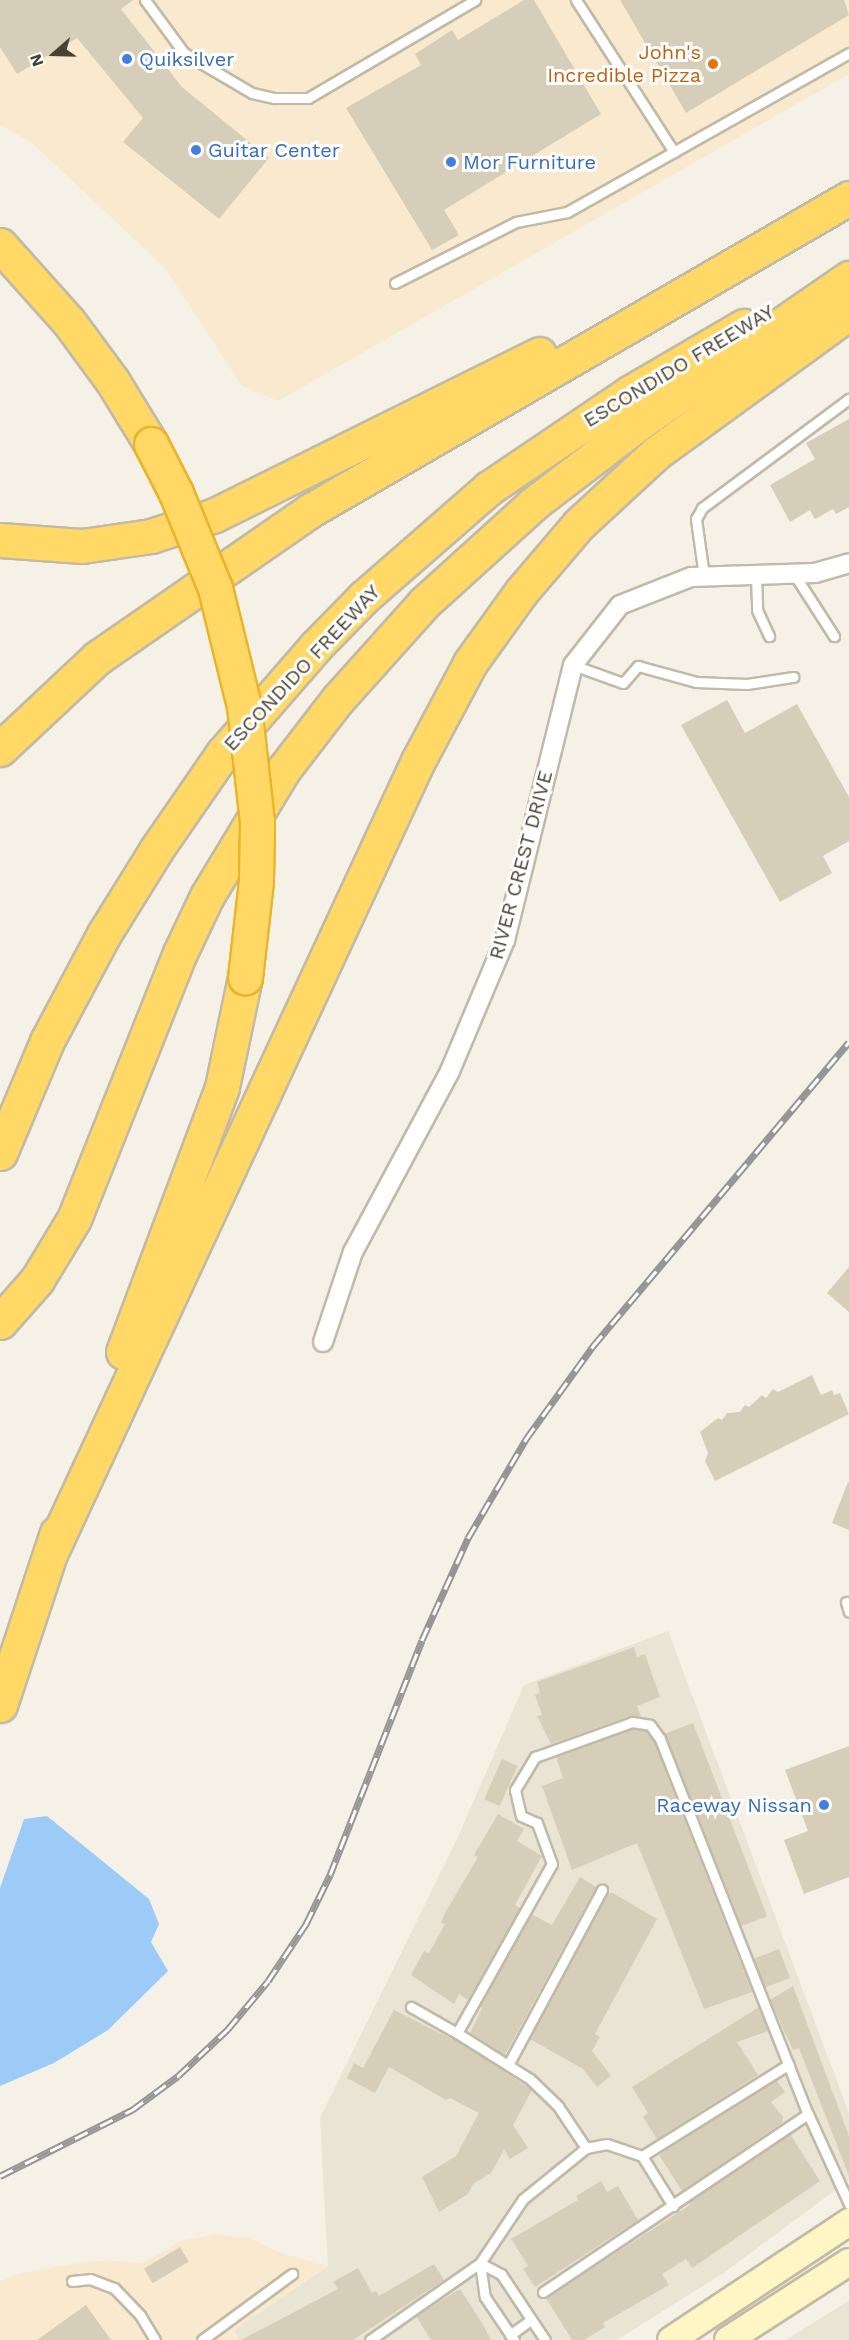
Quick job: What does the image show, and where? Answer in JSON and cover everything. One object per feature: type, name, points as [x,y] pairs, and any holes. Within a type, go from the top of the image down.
[{"type":"highway","points":[[0,540],[82,546],[151,536],[215,515],[848,199]]},
{"type":"highway","points":[[0,749],[97,658],[311,510],[848,199]]},
{"type":"highway","points":[[0,245],[69,322],[113,382],[151,444],[176,493],[215,588],[244,706],[257,822],[256,880],[245,977],[222,1087],[50,1554],[0,1705]]},
{"type":"highway","name":"ESCONDIDO FREEWAY","points":[[0,1153],[47,1041],[104,934],[156,850],[223,753],[316,646],[433,534],[553,441],[631,392],[849,266]]},
{"type":"highway","points":[[9,1312],[38,1280],[74,1219],[180,953],[207,896],[284,769],[338,699],[417,610],[533,504],[646,418],[849,278]]},
{"type":"highway","points":[[50,1554],[418,761],[470,663],[521,592],[579,524],[656,453],[849,314]]},
{"type":"main road","points":[[671,2340],[849,2222]]},
{"type":"main road","points":[[728,2340],[849,2262]]},
{"type":"street","name":"RIVER CREST DRIVE","points":[[324,1342],[353,1252],[450,1071],[505,940],[573,665],[620,605],[691,577],[794,574],[849,563]]},
{"type":"lane","points":[[145,0],[184,53],[252,93],[274,98],[308,98],[475,0]]},
{"type":"lane","points":[[576,0],[674,152]]},
{"type":"lane","points":[[395,283],[516,222],[567,212],[849,53]]},
{"type":"lane","points":[[704,576],[696,519],[702,508],[849,399]]},
{"type":"lane","points":[[794,574],[834,636]]},
{"type":"lane","points":[[756,575],[757,610],[769,636]]},
{"type":"lane","points":[[573,665],[623,683],[638,666],[696,682],[747,684],[793,677]]},
{"type":"lane","points":[[457,2032],[552,1864],[537,1823],[521,1816],[515,1790],[535,1757],[632,1722],[650,1725],[660,1739],[808,2114],[849,2204]]},
{"type":"lane","points":[[508,2065],[602,1890]]},
{"type":"lane","points":[[411,2007],[457,2032],[530,2079],[558,2106],[586,2148]]},
{"type":"lane","points":[[642,2156],[789,2064]]},
{"type":"lane","points":[[543,2292],[808,2114]]},
{"type":"lane","points":[[370,2340],[480,2263],[523,2199],[586,2148],[607,2144],[642,2156],[673,2206]]},
{"type":"lane","points":[[480,2263],[501,2274],[544,2340]]},
{"type":"lane","points":[[480,2263],[485,2297],[512,2337],[531,2320]]},
{"type":"lane","points":[[202,2340],[292,2274]]},
{"type":"lane","points":[[72,2281],[90,2279],[114,2288],[140,2315],[155,2340]]},
{"type":"lane","points":[[384,2330],[390,2340]]},
{"type":"shaded area","points":[[0,0],[849,0],[849,74],[278,401],[242,386],[164,267],[32,143],[0,125]]},
{"type":"shaded area","points":[[668,1631],[849,2113],[849,2180],[725,2272],[617,2340],[240,2340],[234,2330],[328,2266],[320,2118],[458,1837],[524,1685]]},
{"type":"shaded area","points":[[217,2234],[252,2239],[281,2253],[328,2266],[234,2330],[240,2340],[0,2340],[0,2281],[18,2274],[72,2264],[107,2260],[142,2263],[181,2241]]},
{"type":"shaded area","points":[[848,2301],[849,2340],[786,2340]]},
{"type":"water","points":[[47,1816],[149,1899],[159,1924],[151,1942],[168,1971],[108,2030],[54,2063],[0,2086],[0,1888],[24,1819]]},
{"type":"building","points":[[0,0],[133,0],[121,9],[182,87],[269,158],[219,219],[123,142],[143,118],[77,38],[17,74],[0,47]]},
{"type":"building","name":"Mor Furniture","points":[[524,0],[534,0],[601,114],[444,210],[459,235],[432,250],[346,108],[421,65],[415,54],[452,30],[458,40]]},
{"type":"building","name":"John's Incredible Pizza","points":[[620,0],[844,0],[849,15],[686,113]]},
{"type":"building","points":[[849,419],[849,507],[836,514],[833,509],[815,519],[810,510],[790,522],[770,485],[815,459],[806,443]]},
{"type":"building","points":[[727,700],[745,733],[797,704],[849,797],[849,841],[823,856],[832,873],[780,902],[681,725]]},
{"type":"building","points":[[849,1267],[849,1312],[827,1293]]},
{"type":"building","points":[[812,1375],[821,1395],[832,1390],[834,1395],[840,1393],[849,1414],[715,1481],[705,1461],[708,1453],[700,1432],[718,1418],[722,1420],[727,1413],[740,1412],[745,1405],[749,1407],[762,1395],[766,1398],[773,1389],[778,1392]]},
{"type":"building","points":[[849,1483],[849,1530],[832,1523]]},
{"type":"building","points":[[634,1647],[637,1657],[645,1654],[660,1697],[637,1706],[641,1717],[630,1716],[551,1744],[537,1716],[542,1715],[535,1695],[540,1693],[537,1682]]},
{"type":"building","points":[[693,1723],[767,1916],[738,1927],[664,1734]]},
{"type":"building","points":[[633,1729],[646,1731],[654,1742],[752,1992],[704,2009],[637,1843],[572,1870],[542,1786],[563,1778],[556,1757]]},
{"type":"building","name":"Raceway Nissan","points":[[849,1746],[849,1877],[804,1894],[784,1840],[808,1831],[785,1770]]},
{"type":"building","points":[[502,1759],[518,1766],[500,1806],[484,1799]]},
{"type":"building","points":[[498,1814],[524,1829],[517,1841],[542,1856],[515,1905],[520,1908],[468,2000],[459,1994],[454,2004],[411,1975],[424,1951],[429,1953],[445,1924],[441,1923],[445,1913],[478,1857],[474,1855]]},
{"type":"building","points":[[580,1877],[596,1887],[505,2055],[470,2033],[482,2008],[480,2006],[531,1914],[552,1925]]},
{"type":"building","points":[[613,1893],[657,1919],[595,2034],[600,2037],[592,2051],[611,2076],[597,2087],[583,2069],[530,2039],[607,1894]]},
{"type":"building","points":[[779,1949],[790,1978],[765,1988],[754,1959]]},
{"type":"building","points":[[793,1986],[849,2136],[849,2176],[799,2048],[793,2050],[770,2000]]},
{"type":"building","points":[[759,2007],[768,2031],[737,2042],[758,2075],[657,2139],[643,2117],[648,2113],[632,2087]]},
{"type":"building","points":[[394,2010],[464,2045],[532,2090],[513,2125],[528,2148],[510,2159],[504,2150],[491,2173],[473,2184],[468,2194],[439,2212],[422,2177],[456,2156],[479,2113],[450,2098],[446,2100],[389,2067],[375,2093],[347,2078],[354,2063],[363,2068]]},
{"type":"building","points":[[776,2080],[785,2092],[771,2102],[783,2117],[782,2123],[682,2191],[659,2155]]},
{"type":"building","points":[[790,2134],[820,2181],[692,2268],[686,2259],[662,2274],[669,2285],[603,2323],[605,2327],[584,2340],[572,2340],[546,2298],[690,2205],[689,2202]]},
{"type":"building","points":[[601,2181],[607,2192],[618,2186],[638,2220],[535,2287],[523,2269],[528,2266],[511,2239],[578,2200],[576,2196]]},
{"type":"building","points":[[180,2247],[189,2262],[153,2283],[144,2269]]},
{"type":"building","points":[[434,2264],[444,2280],[353,2340],[241,2340],[338,2289],[333,2282],[358,2268],[372,2293],[376,2291],[379,2296]]},
{"type":"building","points":[[460,2289],[491,2340],[431,2340],[416,2316]]},
{"type":"building","points":[[86,2305],[111,2340],[37,2340]]},
{"type":"railway","points":[[0,2176],[132,2110],[178,2076],[228,2029],[268,1981],[306,1924],[330,1875],[422,1640],[468,1538],[526,1439],[593,1346],[849,1042]]},
{"type":"place","name":"Quiksilver","points":[[127,59]]},
{"type":"place","name":"John's Incredible Pizza","points":[[713,64]]},
{"type":"place","name":"Guitar Center","points":[[196,150]]},
{"type":"place","name":"Mor Furniture","points":[[451,162]]},
{"type":"place","name":"Raceway Nissan","points":[[824,1805]]}]
